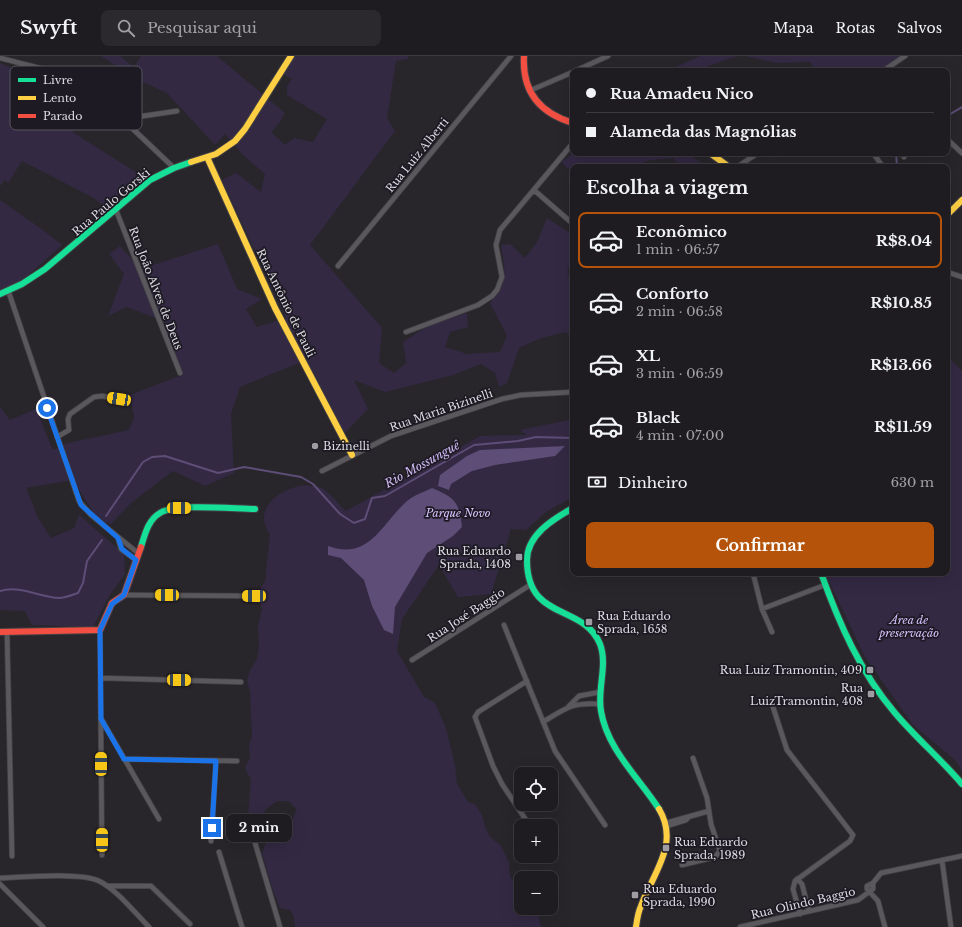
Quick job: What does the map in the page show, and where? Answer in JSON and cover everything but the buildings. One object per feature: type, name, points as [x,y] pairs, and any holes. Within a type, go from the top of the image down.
[{"type":"street","points":[[14,62],[17,56]]},
{"type":"street","name":"Rua Paulo Gorski","points":[[0,294],[45,269],[116,210],[145,183],[174,168],[223,150],[240,135],[291,56]]},
{"type":"street","name":"Rua Luiz Alberti","points":[[338,266],[511,56]]},
{"type":"street","points":[[524,56],[524,76],[529,91],[546,111],[556,118],[570,122]]},
{"type":"street","points":[[581,68],[608,56]]},
{"type":"street","points":[[887,68],[905,56]]},
{"type":"street","points":[[0,58],[31,66]]},
{"type":"street","points":[[529,91],[570,73]]},
{"type":"street","points":[[142,116],[177,111]]},
{"type":"street","points":[[134,130],[174,168]]},
{"type":"street","points":[[950,142],[962,153]]},
{"type":"street","points":[[406,332],[478,305],[492,296],[497,290],[502,277],[496,245],[500,230],[570,147]]},
{"type":"street","points":[[714,156],[725,164]]},
{"type":"street","points":[[742,164],[754,156]]},
{"type":"street","name":"Rua Antônio de Pauli","points":[[207,157],[275,308],[352,455]]},
{"type":"street","points":[[534,190],[570,221]]},
{"type":"street","points":[[950,212],[962,200]]},
{"type":"street","name":"Rua João Alves de Deus","points":[[116,210],[180,374]]},
{"type":"street","points":[[950,273],[962,277]]},
{"type":"street","points":[[8,290],[81,505],[118,538],[138,553]]},
{"type":"street","name":"Rua Maria Bizinelli","points":[[322,471],[391,436],[502,399],[521,395],[570,392]]},
{"type":"street","points":[[57,437],[69,430],[68,419],[70,414],[94,397],[102,396],[119,399]]},
{"type":"street","points":[[102,855],[100,630],[112,604],[124,595],[138,553],[151,521],[156,516],[166,510],[179,508],[255,509]]},
{"type":"street","points":[[570,510],[544,527],[530,545],[526,562],[530,585],[542,601],[586,627],[596,636],[601,646],[603,657],[600,692],[600,704],[603,720],[610,738],[656,804],[666,824],[666,850],[640,907],[636,927]]},
{"type":"street","points":[[118,538],[122,549],[136,560]]},
{"type":"street","points":[[754,576],[762,609],[772,632]]},
{"type":"street","points":[[822,576],[844,634],[880,693],[896,713],[962,784]]},
{"type":"street","name":"Rua José Baggio","points":[[412,660],[530,585]]},
{"type":"street","points":[[762,609],[825,585]]},
{"type":"street","points":[[124,595],[254,596]]},
{"type":"street","points":[[504,625],[558,758],[605,825]]},
{"type":"street","points":[[0,632],[100,630]]},
{"type":"street","points":[[7,631],[12,856]]},
{"type":"street","points":[[101,678],[241,682]]},
{"type":"street","points":[[525,819],[502,784],[493,766],[475,717],[478,712],[527,681]]},
{"type":"street","points":[[543,722],[569,706],[579,696],[600,692]]},
{"type":"street","points":[[569,706],[584,703],[600,704]]},
{"type":"street","points":[[773,706],[788,750],[853,835],[850,841],[797,880],[793,889],[800,914]]},
{"type":"street","points":[[101,719],[159,819]]},
{"type":"street","points":[[682,865],[714,857],[720,851],[709,812],[707,798],[693,758]]},
{"type":"street","points":[[124,759],[237,761]]},
{"type":"street","points":[[211,841],[216,761]]},
{"type":"street","points":[[666,824],[685,817],[688,818],[709,812]]},
{"type":"street","points":[[253,836],[280,927]]},
{"type":"street","points":[[219,852],[242,927]]},
{"type":"street","points":[[885,927],[878,901],[868,892],[873,889],[873,883],[881,873],[962,856]]},
{"type":"street","points":[[942,860],[951,927]]},
{"type":"street","points":[[0,878],[86,877],[98,880],[107,886],[149,927]]},
{"type":"street","points":[[797,880],[802,884],[809,911]]},
{"type":"street","points":[[0,884],[43,927]]},
{"type":"street","points":[[107,886],[151,886],[190,924]]},
{"type":"street","name":"Rua Olindo Baggio","points":[[740,927],[858,900],[868,892]]},
{"type":"street","points":[[34,927],[38,922]]},
{"type":"green space","points":[[101,56],[120,56],[133,66],[116,66]]},
{"type":"green space","points":[[141,56],[217,56],[285,113],[280,122],[271,132],[285,145],[294,138],[313,142],[327,119],[287,95],[287,86],[292,79],[283,74],[295,56],[408,56],[408,59],[396,61],[387,118],[395,131],[310,245],[382,328],[379,363],[394,373],[406,363],[403,342],[428,326],[467,313],[468,327],[450,332],[445,347],[467,354],[500,352],[507,336],[490,303],[503,282],[504,263],[501,245],[510,244],[525,258],[537,242],[547,218],[570,233],[570,264],[567,272],[570,276],[570,336],[566,332],[541,338],[519,348],[507,383],[499,387],[495,373],[481,364],[453,375],[385,392],[354,380],[368,409],[345,433],[306,360],[240,387],[231,414],[234,473],[205,486],[173,471],[131,503],[111,524],[98,520],[73,480],[26,488],[38,518],[51,538],[74,528],[79,515],[124,554],[125,574],[109,596],[93,627],[32,625],[25,611],[0,610],[0,407],[10,420],[36,409],[53,450],[68,443],[129,430],[134,417],[130,395],[182,375],[163,321],[127,307],[108,316],[124,274],[109,254],[120,246],[141,269],[218,244],[237,289],[262,299],[246,309],[257,327],[286,318],[222,180],[236,173],[261,192],[265,174],[244,156],[225,134],[215,145],[167,93],[142,82],[142,66],[135,66]]},
{"type":"green space","points":[[700,56],[737,56],[708,66],[708,68],[674,68]]},
{"type":"green space","points":[[745,56],[899,56],[884,68],[814,68],[810,62],[776,63]]},
{"type":"green space","points":[[0,63],[10,68],[10,130],[72,130],[74,133],[145,178],[104,206],[94,198],[22,161],[8,183],[5,180],[0,186]]},
{"type":"green space","points":[[570,156],[691,156],[703,164],[678,164],[674,158],[650,160],[640,164],[570,164],[570,170],[561,162]]},
{"type":"green space","points":[[770,156],[781,156],[775,158]]},
{"type":"green space","points":[[0,200],[62,245],[22,281],[0,290]]},
{"type":"green space","name":"Área de preservação","points":[[950,359],[962,371],[962,771],[955,760],[913,725],[865,657],[826,576],[950,576]]},
{"type":"green space","name":"Parque Novo","points":[[570,420],[570,499],[546,512],[526,530],[511,529],[491,594],[458,597],[439,565],[402,619],[397,651],[424,697],[435,703],[446,728],[455,765],[457,784],[468,802],[475,804],[482,815],[485,827],[490,837],[501,846],[509,863],[510,876],[514,883],[514,915],[538,915],[541,927],[295,927],[294,916],[290,910],[280,908],[272,888],[262,853],[267,840],[282,832],[286,828],[295,815],[296,809],[289,801],[277,801],[265,810],[262,822],[257,828],[251,828],[248,816],[251,779],[245,767],[250,758],[249,745],[252,736],[250,692],[247,680],[250,670],[257,659],[259,647],[258,626],[262,609],[259,600],[259,590],[265,582],[270,534],[265,523],[265,513],[269,503],[277,496],[288,490],[299,486],[311,486],[325,490],[346,511],[480,436],[527,435],[520,430]]},
{"type":"shaded area","points":[[565,446],[555,456],[495,465],[472,471],[451,484],[449,490],[438,486],[440,475],[467,456],[480,450]]},
{"type":"shaded area","points":[[432,488],[451,498],[459,511],[462,527],[453,536],[427,553],[395,607],[393,634],[384,630],[372,606],[364,580],[341,558],[328,555],[328,546],[342,549],[354,549],[365,544],[374,538],[407,501]]},
{"type":"waterway","name":"Rio Mossunguê","points":[[950,114],[962,107]]},
{"type":"waterway","name":"Rio Mossunguê","points":[[896,156],[897,164]]},
{"type":"waterway","name":"Rio Mossunguê","points":[[106,516],[143,462],[152,457],[165,456],[218,473],[244,467],[301,477],[313,484],[340,514],[354,523],[365,519],[372,498],[385,496],[474,445],[518,441],[536,437],[570,438]]},
{"type":"waterway","name":"Rio Mossunguê","points":[[0,591],[15,589],[59,598],[78,593],[83,583],[87,561],[102,540]]},
{"type":"traffic: fast","points":[[0,294],[22,284],[45,269],[150,180],[174,168],[191,162]]},
{"type":"traffic: fast","points":[[141,547],[150,523],[160,513],[168,510],[191,507],[255,509]]},
{"type":"traffic: fast","points":[[570,510],[557,517],[542,529],[531,543],[527,560],[529,580],[536,594],[557,610],[581,622],[592,631],[600,644],[603,660],[600,703],[604,725],[617,751],[659,809]]},
{"type":"traffic: fast","points":[[822,576],[843,628],[871,681],[895,713],[962,784]]},
{"type":"traffic: slow","points":[[191,162],[216,154],[235,141],[245,129],[291,56]]},
{"type":"traffic: slow","points":[[714,156],[725,164]]},
{"type":"traffic: slow","points":[[207,157],[275,308],[352,455]]},
{"type":"traffic: slow","points":[[950,212],[962,200]]},
{"type":"traffic: slow","points":[[636,927],[640,908],[658,870],[666,846],[667,834],[665,822],[659,809]]},
{"type":"traffic: jam","points":[[524,56],[526,80],[535,99],[542,107],[551,113],[570,122]]},
{"type":"traffic: jam","points":[[0,632],[100,630],[112,603],[124,595],[141,547]]},
{"type":"place","name":"Bizinelli","points":[[315,446]]},
{"type":"place","name":"Rua Eduardo Sprada, 1408","points":[[519,557]]},
{"type":"place","name":"Rua Eduardo Sprada, 1658","points":[[589,622]]},
{"type":"place","name":"Rua Luiz Tramontin, 409","points":[[870,670]]},
{"type":"place","name":"Rua LuizTramontin, 408","points":[[871,694]]},
{"type":"place","name":"Rua Eduardo Sprada, 1989","points":[[666,848]]},
{"type":"place","name":"Rua Eduardo Sprada, 1990","points":[[635,895]]},
{"type":"route","points":[[47,408],[81,505],[118,538],[122,549],[136,560],[124,595],[112,604],[100,630],[101,719],[124,759],[216,761],[212,828]]}]
